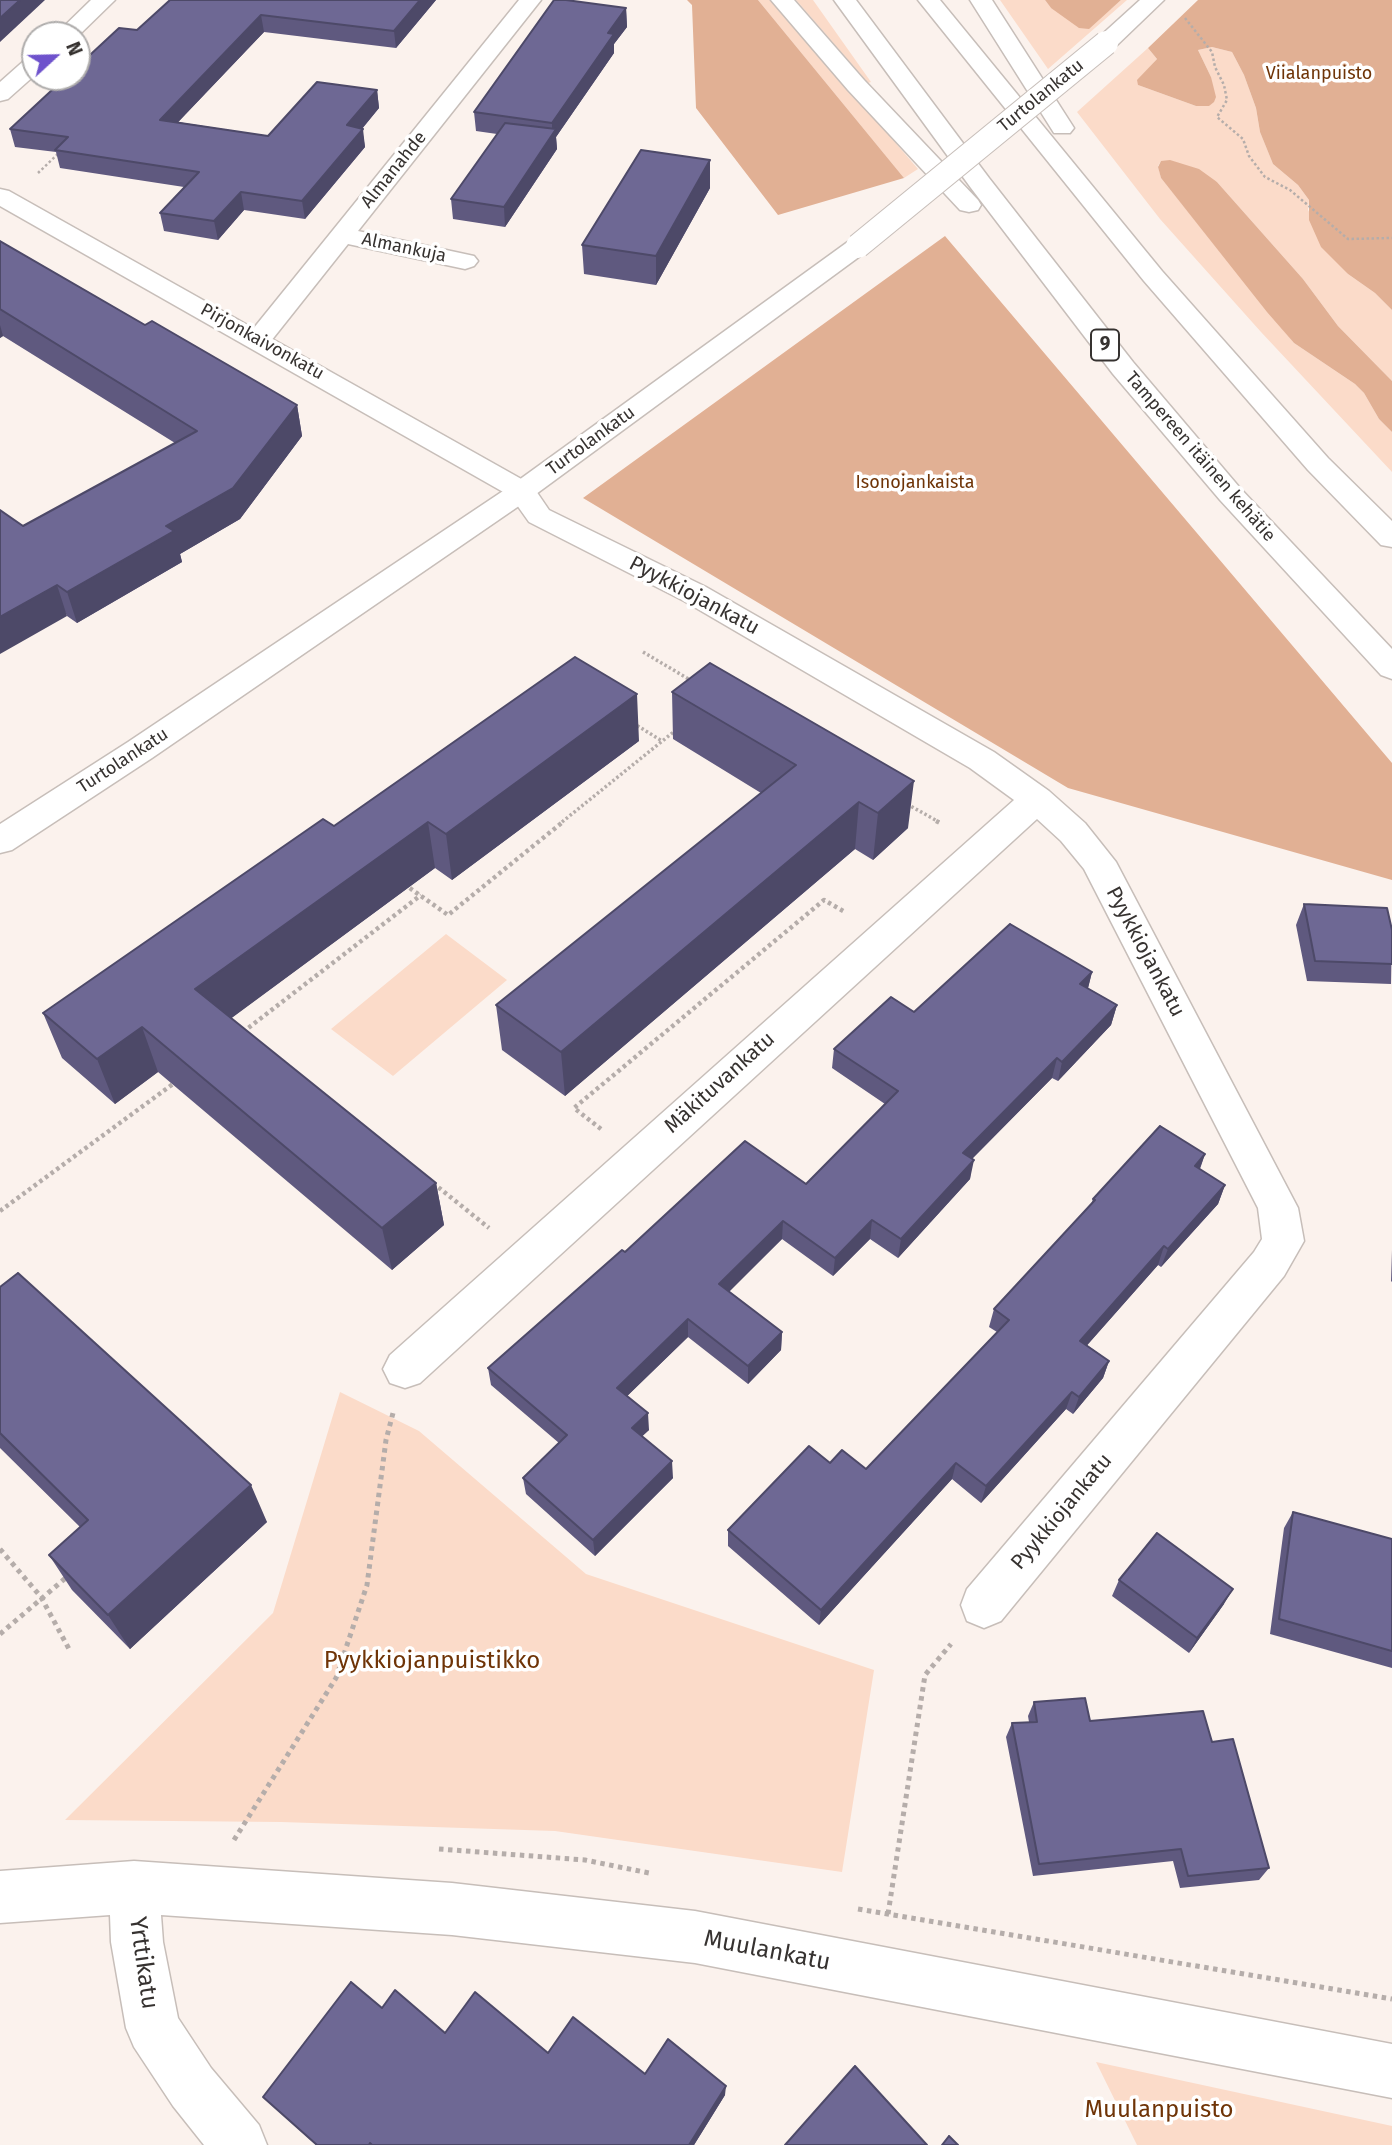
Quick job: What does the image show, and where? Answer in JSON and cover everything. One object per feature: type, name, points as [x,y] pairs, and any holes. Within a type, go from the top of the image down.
[{"type":"main road","points":[[81,21],[104,0]]},
{"type":"main road","name":"Almanahde","points":[[258,340],[530,0]]},
{"type":"main road","points":[[782,0],[856,85],[1124,368]]},
{"type":"main road","name":"Tampereen itäinen kehätie","points":[[845,0],[980,183],[1124,368],[1230,494],[1392,668]]},
{"type":"main road","points":[[929,0],[1153,276],[1318,464],[1392,538]]},
{"type":"main road","points":[[981,0],[1153,276]]},
{"type":"main road","name":"Turtolankatu","points":[[0,841],[140,750],[522,491],[858,246],[1106,43],[1153,0]]},
{"type":"main road","points":[[0,94],[21,75]]},
{"type":"main road","name":"Pirjonkaivonkatu","points":[[0,196],[522,491]]},
{"type":"main road","name":"Almankuja","points":[[342,235],[465,261]]},
{"type":"main road","name":"Pyykkiojankatu","points":[[522,491],[539,516],[707,601],[982,760],[1037,799],[1073,832],[1098,862],[1278,1208],[1283,1241],[1269,1264],[984,1605]]},
{"type":"main road","name":"Mäkituvankatu","points":[[405,1369],[1037,799]]},
{"type":"main road","name":"Yrttikatu","points":[[0,1897],[134,1887],[137,1942],[153,2028],[192,2087],[239,2145]]},
{"type":"main road","name":"Muulankatu","points":[[134,1887],[452,1909],[695,1937],[1392,2071]]},
{"type":"path","points":[[1178,13],[1191,21],[1212,52],[1227,100],[1217,117],[1243,139],[1249,156],[1265,177],[1290,190],[1348,239],[1392,239]]},
{"type":"path","points":[[34,177],[63,150]]},
{"type":"path","points":[[643,652],[696,684]]},
{"type":"path","points":[[628,720],[662,741]]},
{"type":"path","points":[[400,881],[448,915],[681,726]]},
{"type":"path","points":[[899,799],[983,847]]},
{"type":"path","points":[[232,1040],[421,895]]},
{"type":"path","points":[[637,1157],[574,1108],[824,900],[886,934]]},
{"type":"path","points":[[243,1032],[254,1041]]},
{"type":"path","points":[[0,1211],[188,1072]]},
{"type":"path","points":[[428,1180],[526,1258]]},
{"type":"path","points":[[232,1843],[335,1678],[367,1585],[386,1440],[405,1369]]},
{"type":"path","points":[[0,1549],[41,1597],[69,1649]]},
{"type":"path","points":[[0,1634],[72,1573]]},
{"type":"path","points":[[888,1914],[925,1675],[984,1605]]},
{"type":"green space","points":[[687,0],[758,0],[904,178],[778,215],[696,108],[692,5]]},
{"type":"green space","points":[[758,0],[773,0],[918,169],[904,178]]},
{"type":"green space","points":[[796,0],[813,0],[871,82],[868,83]]},
{"type":"green space","points":[[1000,0],[1045,0],[1051,8],[1111,9],[1121,0],[1127,0],[1048,69]]},
{"type":"green space","points":[[1045,0],[1121,0],[1089,29],[1079,28],[1051,8]]},
{"type":"green space","name":"Viialanpuisto","points":[[1198,0],[1392,0],[1392,310],[1375,293],[1348,274],[1321,247],[1309,220],[1309,200],[1298,185],[1273,164],[1260,132],[1256,108],[1244,75],[1232,52],[1212,47],[1198,50],[1211,77],[1216,97],[1209,106],[1196,106],[1138,85],[1137,80],[1157,59],[1148,48]]},
{"type":"green space","points":[[1212,47],[1232,52],[1244,75],[1256,108],[1260,132],[1273,164],[1298,185],[1309,200],[1308,210],[1348,274],[1375,293],[1392,310],[1392,381],[1338,326],[1303,279],[1217,182],[1161,161],[1158,166],[1161,178],[1294,343],[1364,393],[1379,419],[1392,432],[1392,472],[1160,219],[1077,112],[1148,48],[1157,59],[1138,80],[1138,85],[1196,106],[1209,106],[1211,77],[1198,50]]},
{"type":"green space","points":[[1170,160],[1199,169],[1217,182],[1303,279],[1338,326],[1392,381],[1392,432],[1379,419],[1364,393],[1355,384],[1294,343],[1267,312],[1161,178],[1158,167],[1161,161]]},
{"type":"green space","name":"Isonojankaista","points":[[945,236],[1392,763],[1392,880],[1068,788],[583,498]]},
{"type":"green space","points":[[446,934],[507,980],[393,1076],[331,1029]]},
{"type":"green space","name":"Pyykkiojanpuistikko","points":[[340,1392],[419,1431],[586,1574],[874,1670],[842,1872],[555,1831],[281,1822],[65,1820],[273,1613]]},
{"type":"green space","name":"Muulanpuisto","points":[[1096,2062],[1392,2126],[1392,2145],[1137,2145]]},
{"type":"building","points":[[0,0],[20,0],[0,18]]},
{"type":"building","points":[[170,0],[420,0],[394,31],[261,15],[160,120],[268,136],[317,82],[377,90],[347,125],[363,129],[302,201],[241,192],[214,221],[160,213],[199,172],[55,150],[68,137],[10,129],[51,91],[91,91],[91,54],[119,28],[137,30]]},
{"type":"building","points":[[554,0],[626,8],[608,33],[614,34],[552,123],[474,112]]},
{"type":"building","points":[[505,123],[556,129],[504,207],[451,199]]},
{"type":"building","points":[[641,150],[710,160],[656,256],[582,245]]},
{"type":"building","points":[[0,241],[145,325],[152,321],[297,405],[233,488],[166,526],[174,531],[67,592],[57,585],[0,617],[0,510],[23,526],[197,431],[0,309]]},
{"type":"building","points":[[575,657],[637,694],[446,834],[428,822],[195,989],[436,1183],[382,1228],[142,1027],[97,1059],[43,1013],[323,819],[334,826]]},
{"type":"building","points":[[710,663],[914,781],[878,813],[859,802],[561,1052],[496,1005],[796,765],[672,692]]},
{"type":"building","points":[[1304,904],[1387,908],[1392,930],[1392,964],[1315,961]]},
{"type":"building","points":[[1010,924],[1092,972],[1080,984],[1117,1005],[1062,1062],[1057,1058],[963,1153],[974,1160],[901,1239],[872,1220],[835,1258],[783,1221],[719,1284],[782,1332],[748,1366],[688,1319],[617,1388],[648,1413],[632,1428],[672,1461],[593,1540],[523,1478],[567,1435],[488,1368],[622,1250],[625,1252],[745,1141],[806,1184],[898,1091],[834,1049],[891,997],[914,1012]]},
{"type":"building","points":[[1160,1126],[1205,1154],[1195,1166],[1225,1185],[1168,1249],[1164,1246],[1080,1341],[1109,1361],[1079,1397],[1072,1392],[986,1486],[956,1463],[821,1610],[728,1530],[809,1446],[830,1463],[842,1450],[866,1469],[1009,1320],[994,1309]]},
{"type":"building","points":[[18,1273],[251,1485],[108,1615],[49,1555],[88,1520],[0,1433],[0,1287]]},
{"type":"building","points":[[1293,1512],[1392,1539],[1392,1651],[1279,1619]]},
{"type":"building","points":[[1157,1533],[1233,1589],[1197,1638],[1119,1580]]},
{"type":"building","points":[[1085,1698],[1090,1721],[1203,1711],[1212,1742],[1233,1739],[1269,1868],[1188,1876],[1181,1849],[1039,1864],[1012,1723],[1037,1722],[1034,1702]]},
{"type":"building","points":[[351,1982],[382,2008],[395,1990],[445,2033],[475,1992],[548,2053],[573,2017],[645,2074],[668,2039],[726,2086],[689,2145],[317,2145],[263,2097]]},
{"type":"building","points":[[855,2066],[927,2145],[785,2145]]},
{"type":"building","points":[[949,2136],[958,2145],[942,2145]]}]
